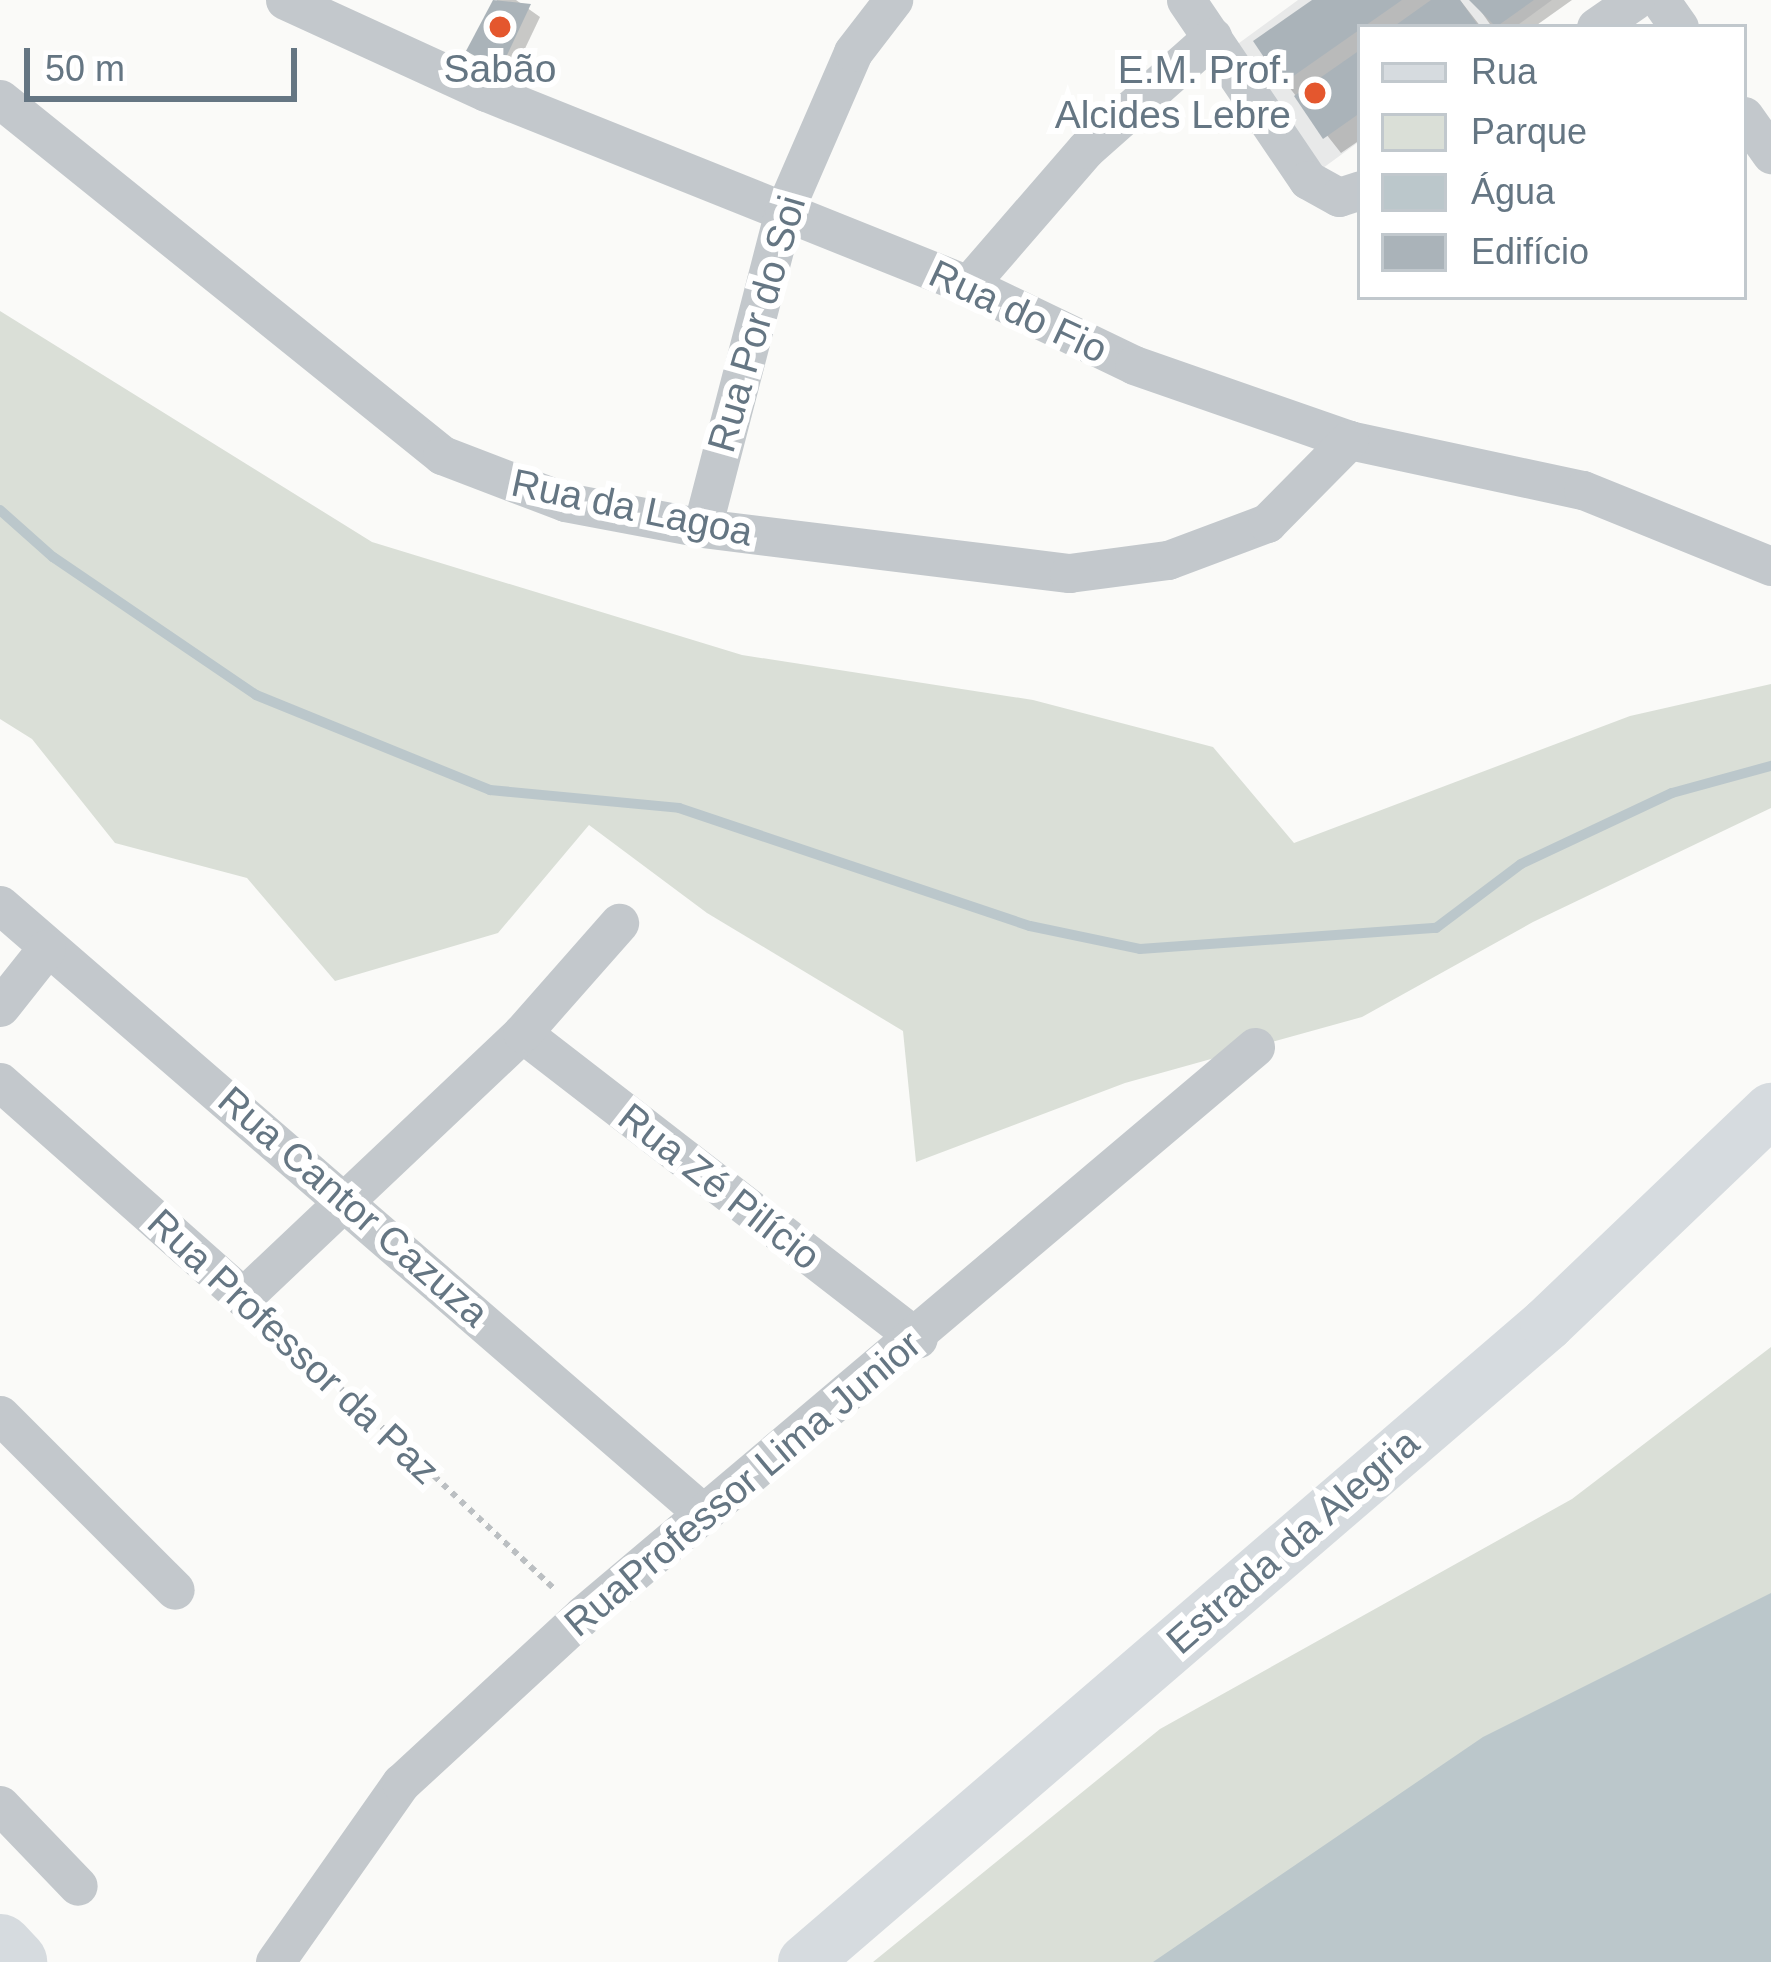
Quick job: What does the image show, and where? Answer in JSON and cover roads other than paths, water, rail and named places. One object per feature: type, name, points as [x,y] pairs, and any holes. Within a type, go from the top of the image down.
[{"type":"highway","points":[[0,1947],[14,1962]]},
{"type":"street","name":"Rua do Fio","points":[[285,0],[486,92],[968,286],[1134,365],[1349,440],[1582,490],[1771,566]]},
{"type":"street","name":"Rua Por do Soi","points":[[702,528],[784,211],[853,52],[893,0]]},
{"type":"street","points":[[1186,0],[1308,181],[1339,197],[1357,191]]},
{"type":"street","points":[[1600,24],[1635,0]]},
{"type":"street","points":[[968,286],[1086,149],[1212,37]]},
{"type":"street","name":"Rua da Lagoa","points":[[0,100],[442,455],[565,502],[702,528],[1033,573],[1109,568],[1168,560],[1267,523],[1349,440]]},
{"type":"street","points":[[1747,120],[1771,154]]},
{"type":"street","name":"Rua Cantor Cazuza","points":[[0,905],[46,950],[343,1195],[704,1513]]},
{"type":"street","points":[[343,1195],[522,1033],[619,923]]},
{"type":"street","points":[[0,1006],[46,950]]},
{"type":"street","name":"Rua Zé Pilício","points":[[522,1033],[918,1339]]},
{"type":"street","name":"RuaProfessor Lima Junior","points":[[275,1962],[401,1783],[583,1616],[918,1339],[1255,1046]]},
{"type":"street","name":"Rua Professor da Paz","points":[[0,1082],[243,1298],[343,1195]]},
{"type":"street","name":"Estrada da Alegria","points":[[805,1962],[1547,1324],[1771,1110]]},
{"type":"street","points":[[0,1415],[175,1590]]},
{"type":"street","points":[[0,1805],[78,1886]]},
{"type":"water","points":[[1771,1593],[1771,1962],[1153,1962],[1483,1737]]},
{"type":"waterway","points":[[0,510],[53,557],[256,695],[490,790],[679,808],[1030,926],[1140,949],[1436,928],[1521,864],[1672,793],[1771,766]]},
{"type":"place","name":"Sabão","points":[[500,27]]},
{"type":"place","name":"E.M. Prof. Alcides Lebre","points":[[1315,93]]}]
